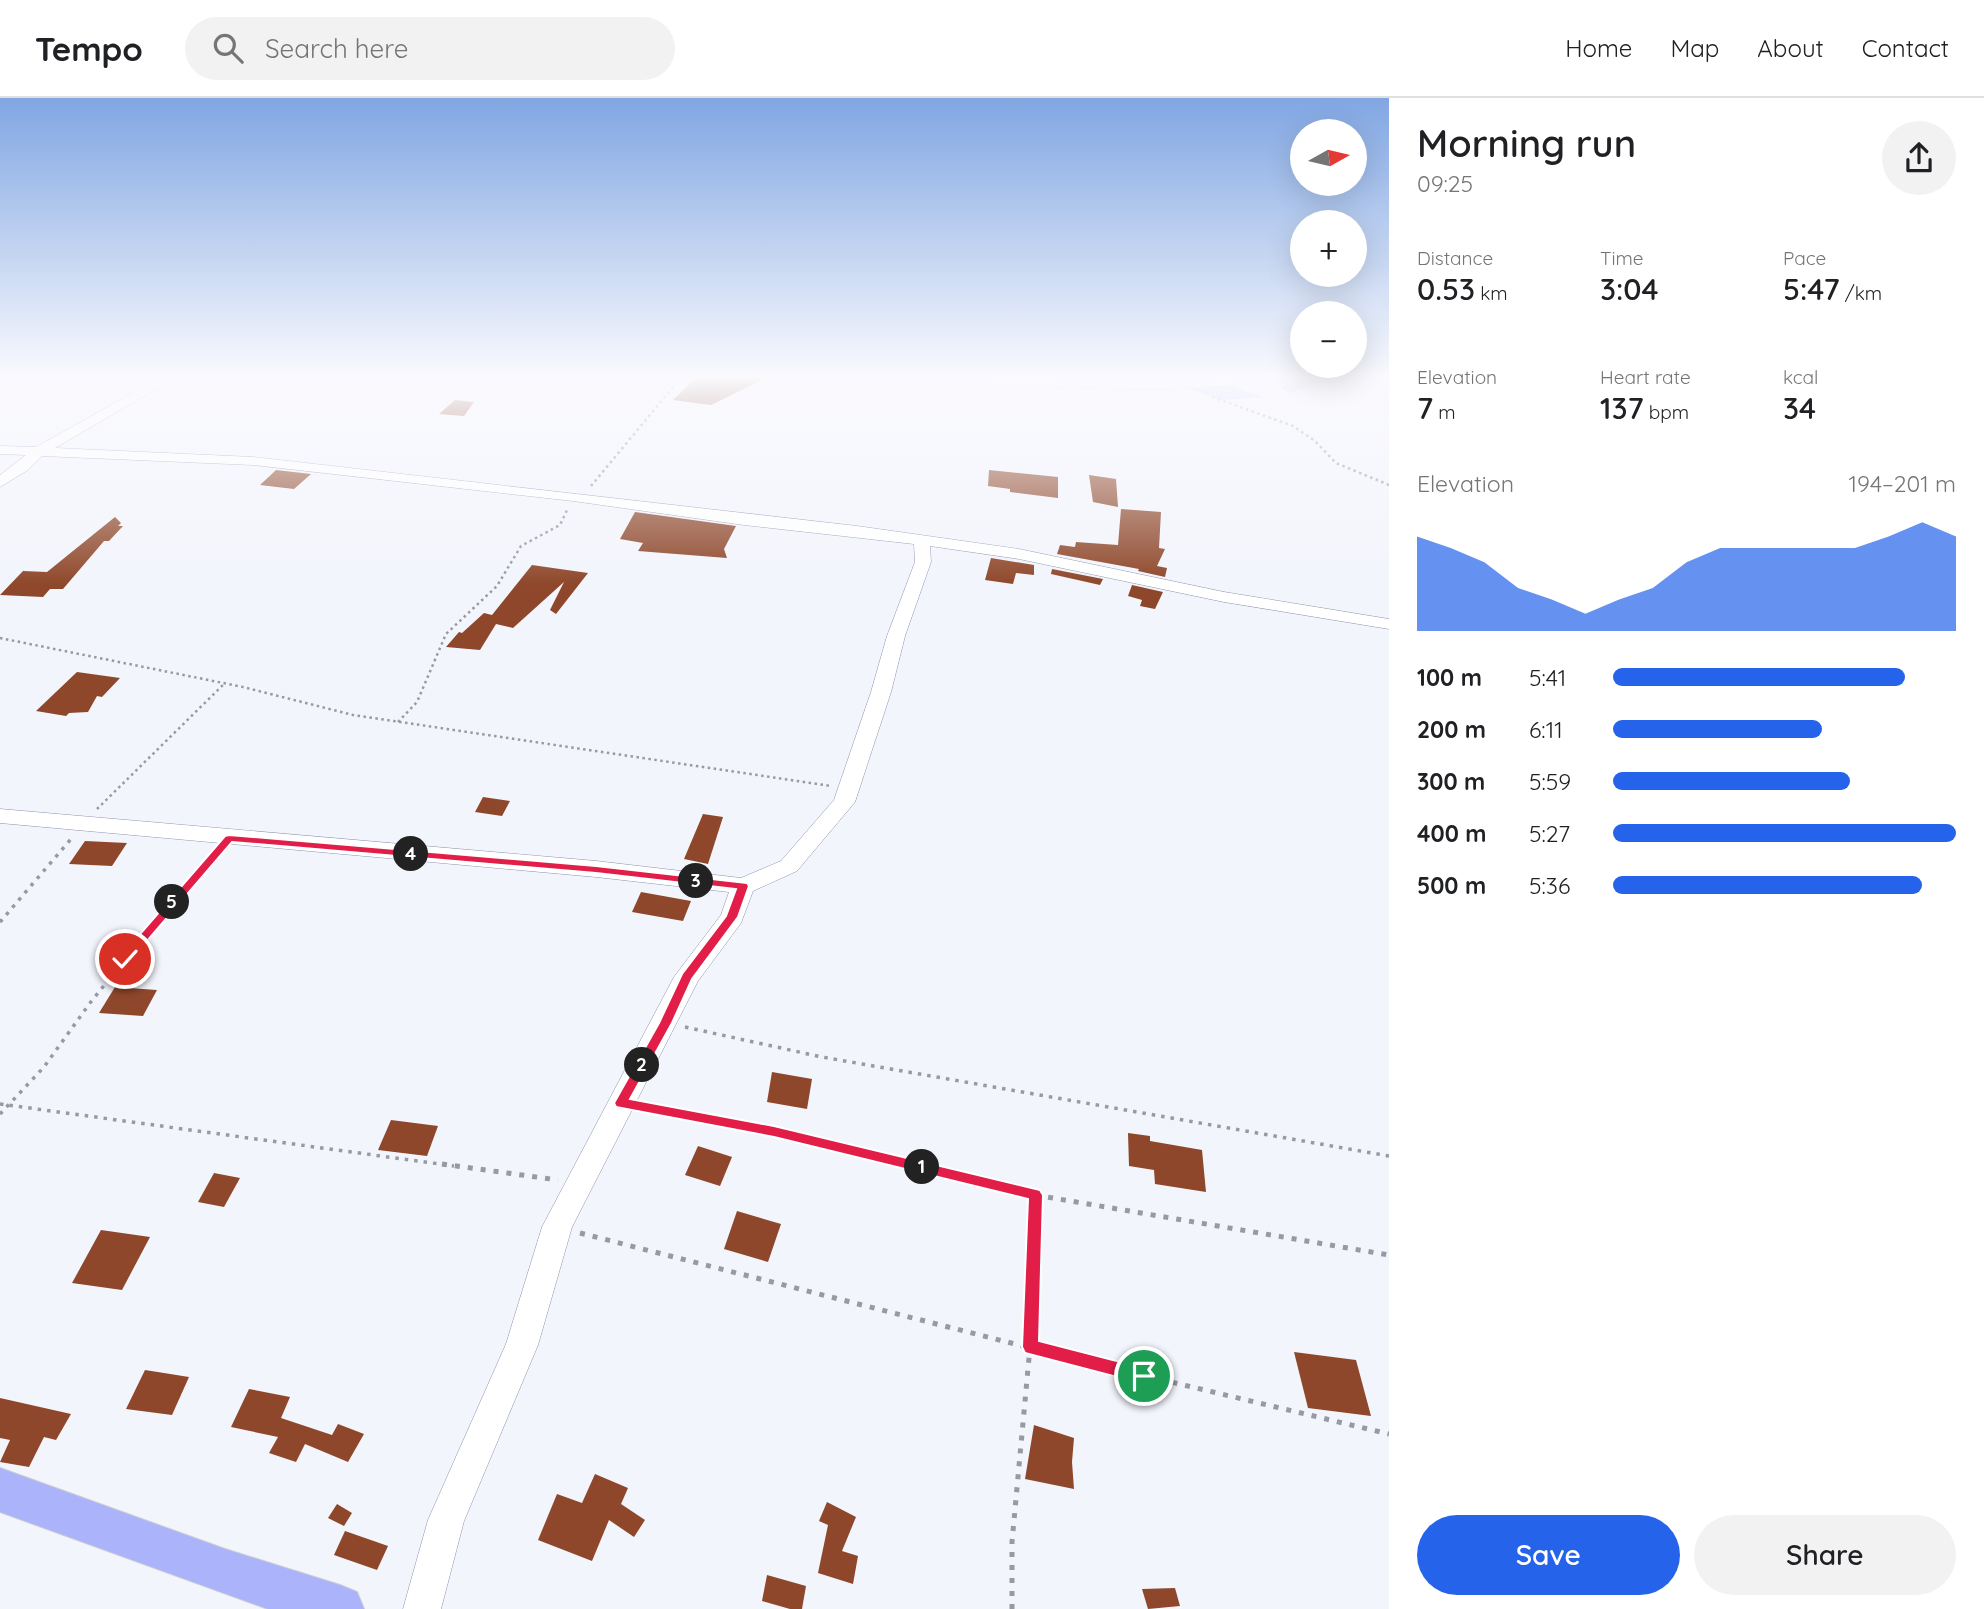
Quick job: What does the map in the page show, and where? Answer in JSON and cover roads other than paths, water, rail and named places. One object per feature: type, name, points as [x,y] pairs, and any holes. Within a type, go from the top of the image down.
[{"type":"main road","points":[[0,1490],[326,1607]]},
{"type":"street","points":[[0,482],[49,446]]},
{"type":"street","points":[[0,450],[243,460],[573,496],[1019,554],[1224,597],[1389,624]]},
{"type":"street","points":[[0,816],[596,869],[743,886],[789,866],[844,802],[881,692],[896,636],[923,562],[922,540]]},
{"type":"street","points":[[422,1609],[446,1520],[522,1345],[557,1227],[687,977],[732,917],[743,886]]}]
